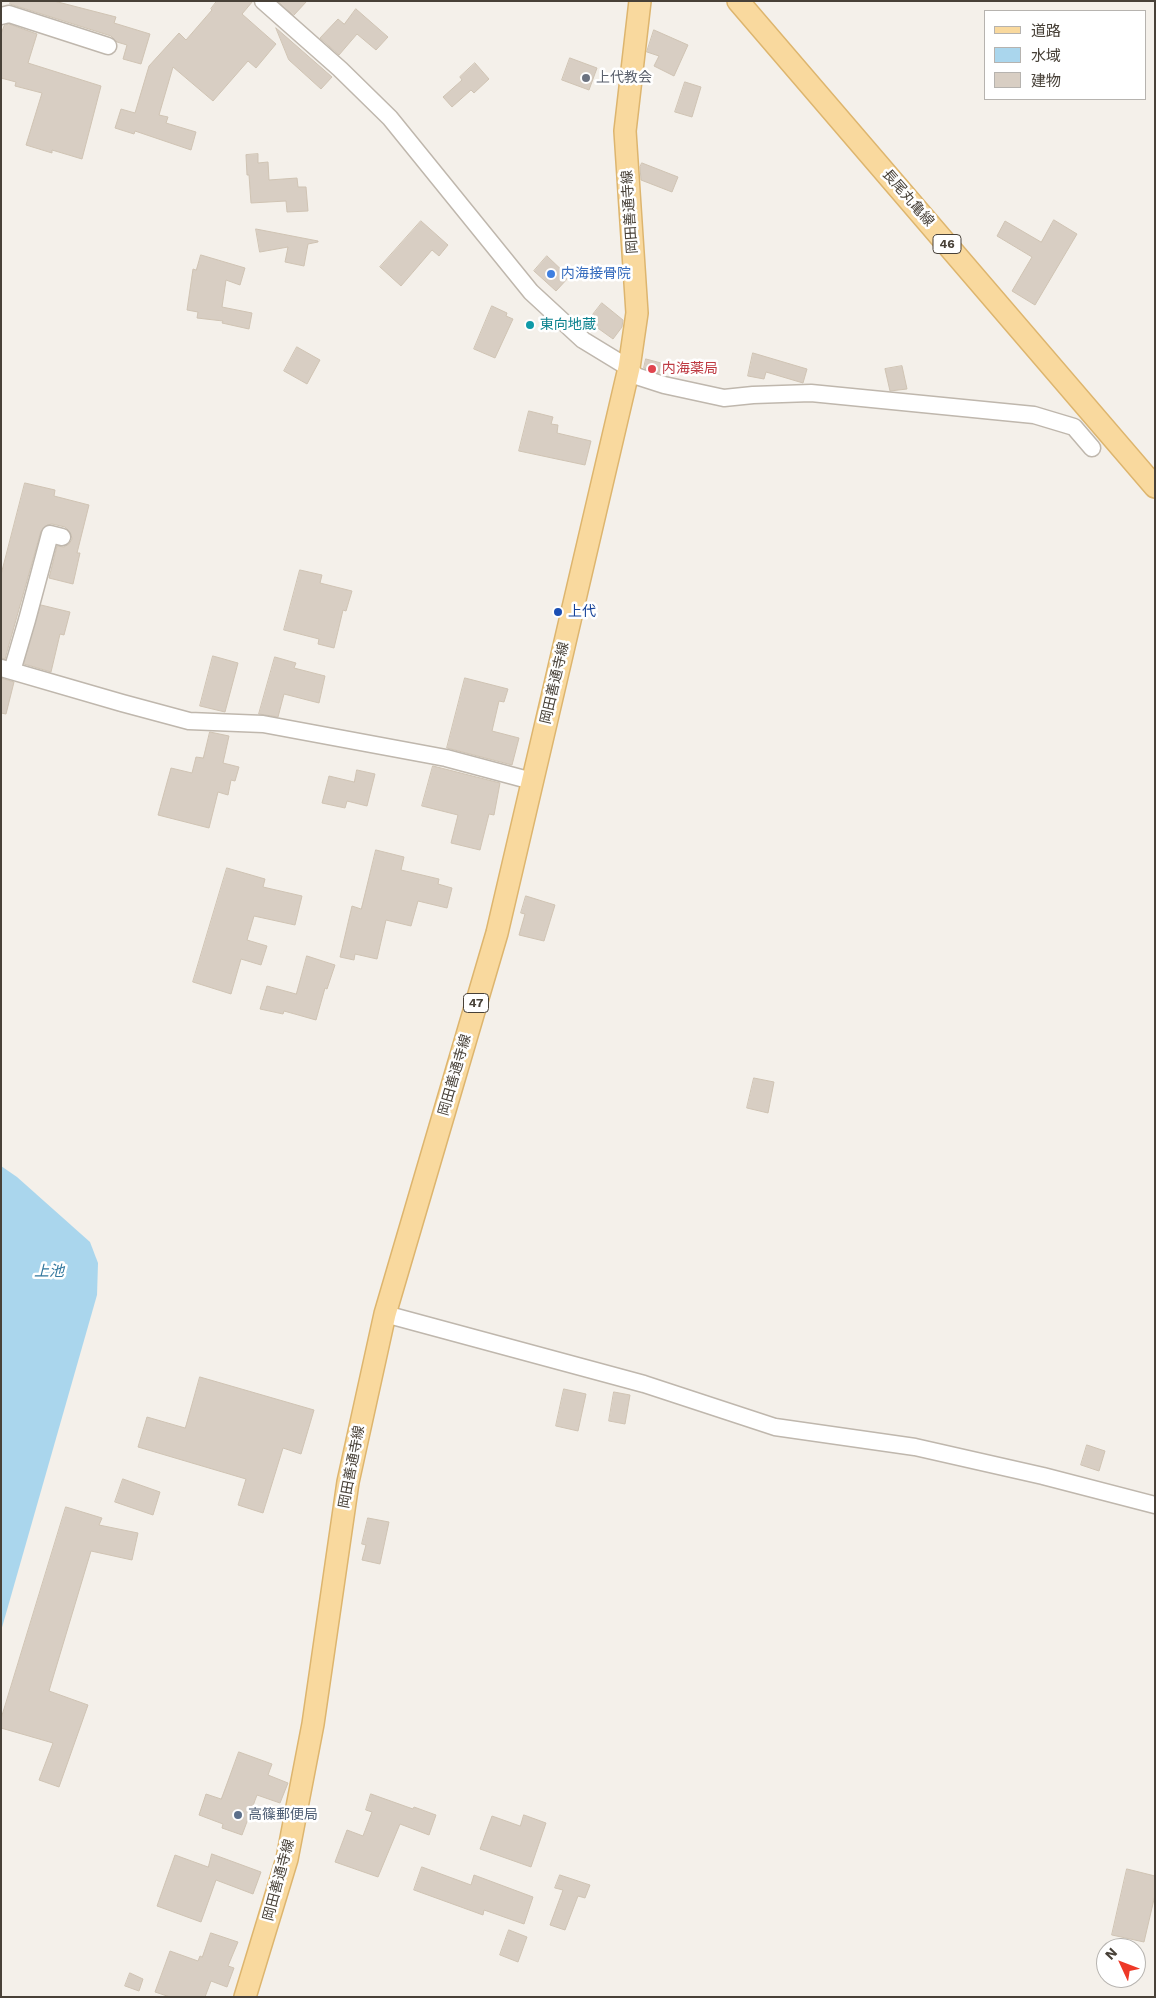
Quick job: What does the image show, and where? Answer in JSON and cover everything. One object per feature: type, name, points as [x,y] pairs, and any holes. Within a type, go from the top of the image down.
[{"type":"main road","name":"岡田善通寺線","points":[[245,1997],[286,1859],[313,1724],[348,1482],[385,1314],[497,933],[629,368],[636,313],[625,132],[640,1]]},
{"type":"main road","name":"長尾丸亀線","points":[[738,1],[1155,487]]},
{"type":"street","points":[[263,1],[340,69],[390,118],[531,292],[583,340],[629,368],[636,376],[664,385],[724,398],[812,393],[1034,415],[1074,427],[1092,448]]},
{"type":"street","points":[[1,16],[9,14],[108,46]]},
{"type":"street","points":[[1074,427],[1091,412]]},
{"type":"street","points":[[49,533],[27,620],[6,670],[189,721],[263,724],[446,758],[532,781]]},
{"type":"street","points":[[385,1314],[644,1384],[775,1427],[930,1450],[1043,1476],[1155,1505]]},
{"type":"water","name":"上池","points":[[1,1166],[17,1177],[90,1242],[98,1263],[97,1295],[1,1631]]},
{"type":"building","points":[[11,1],[54,1],[116,17],[114,23],[150,34],[141,64],[123,59],[127,45],[117,42],[111,36],[10,4]]},
{"type":"building","points":[[217,1],[253,1],[242,14],[276,44],[256,68],[248,61],[213,101],[173,67],[159,115],[168,117],[166,123],[196,132],[191,150],[135,131],[134,134],[115,128],[121,109],[135,113],[149,66],[179,33],[186,40],[212,10]]},
{"type":"building","points":[[278,1],[307,1],[294,15]]},
{"type":"building","points":[[356,9],[388,37],[376,50],[357,34],[339,55],[320,38],[338,19],[344,24]]},
{"type":"building","points":[[9,24],[37,34],[28,63],[101,86],[82,159],[26,145],[42,93],[15,86],[16,82],[1,78],[1,34],[4,26]]},
{"type":"building","points":[[276,28],[332,77],[321,89],[289,60]]},
{"type":"building","points":[[654,30],[688,45],[674,76],[654,66],[659,56],[647,52]]},
{"type":"building","points":[[570,58],[597,68],[589,90],[562,80]]},
{"type":"building","points":[[475,63],[489,79],[474,93],[471,90],[452,107],[443,97],[462,80],[460,77]]},
{"type":"building","points":[[685,82],[701,87],[692,117],[675,112]]},
{"type":"building","points":[[258,154],[258,163],[268,162],[269,180],[297,178],[298,187],[306,187],[308,211],[287,212],[286,201],[251,203],[246,155]]},
{"type":"building","points":[[642,163],[678,177],[672,192],[641,180],[640,167]]},
{"type":"building","points":[[1054,220],[1077,234],[1035,305],[1012,291],[1032,257],[997,236],[1005,221],[1041,242]]},
{"type":"building","points":[[421,221],[448,245],[439,256],[432,250],[401,286],[380,267]]},
{"type":"building","points":[[256,229],[318,242],[308,244],[304,266],[285,262],[288,247],[260,252]]},
{"type":"building","points":[[201,255],[245,268],[240,285],[226,280],[222,307],[252,313],[249,329],[222,323],[223,321],[197,318],[198,312],[187,310],[193,269],[196,270]]},
{"type":"building","name":"内海接骨院","points":[[547,256],[569,277],[556,291],[534,271]]},
{"type":"building","points":[[602,303],[623,320],[622,327],[613,339],[588,321]]},
{"type":"building","points":[[492,306],[507,313],[506,316],[513,319],[495,358],[474,349]]},
{"type":"building","points":[[297,347],[320,360],[307,384],[284,371]]},
{"type":"building","points":[[753,353],[807,369],[803,383],[766,372],[764,379],[748,376]]},
{"type":"building","points":[[646,359],[661,363],[659,373],[644,368]]},
{"type":"building","points":[[902,366],[907,389],[890,391],[885,369]]},
{"type":"building","points":[[529,411],[553,417],[551,424],[558,425],[557,433],[591,441],[585,465],[519,451]]},
{"type":"building","points":[[25,483],[55,490],[54,496],[89,505],[77,553],[80,553],[73,584],[49,578],[57,546],[64,547],[69,544],[72,539],[71,534],[65,527],[52,524],[47,525],[41,531],[5,659],[1,658],[1,575]]},
{"type":"building","points":[[300,570],[322,575],[320,583],[352,591],[346,611],[343,610],[334,648],[318,644],[319,639],[284,630]]},
{"type":"building","points":[[41,605],[70,612],[64,635],[60,634],[51,672],[24,664]]},
{"type":"building","points":[[213,656],[238,663],[225,712],[200,706]]},
{"type":"building","points":[[275,657],[296,663],[294,668],[325,676],[319,703],[284,694],[278,717],[259,714]]},
{"type":"building","points":[[1,678],[14,682],[6,714],[1,713]]},
{"type":"building","points":[[465,678],[508,689],[504,702],[499,701],[492,731],[519,738],[512,765],[447,748]]},
{"type":"building","points":[[210,732],[229,736],[223,763],[239,767],[235,781],[231,780],[228,795],[218,792],[209,828],[158,815],[171,768],[192,773],[196,757],[203,758]]},
{"type":"building","points":[[433,766],[500,783],[494,815],[489,814],[480,850],[451,843],[458,815],[422,806]]},
{"type":"building","points":[[357,770],[375,774],[367,806],[347,801],[345,808],[322,803],[329,776],[354,782]]},
{"type":"building","points":[[376,850],[404,857],[401,870],[439,879],[438,884],[452,888],[447,908],[418,901],[411,926],[386,920],[377,959],[355,954],[354,960],[340,957],[352,906],[361,909]]},
{"type":"building","points":[[227,868],[265,879],[263,887],[302,896],[295,925],[254,916],[247,940],[267,946],[261,965],[241,959],[231,994],[193,982]]},
{"type":"building","points":[[526,896],[555,905],[544,941],[519,935],[525,914],[521,913]]},
{"type":"building","points":[[307,956],[335,965],[327,989],[325,988],[316,1020],[284,1011],[283,1014],[260,1009],[267,986],[296,994]]},
{"type":"building","points":[[754,1078],[774,1082],[768,1113],[747,1108]]},
{"type":"building","points":[[200,1377],[314,1410],[301,1454],[283,1448],[263,1513],[238,1505],[246,1479],[138,1447],[147,1417],[185,1428]]},
{"type":"building","points":[[564,1389],[586,1394],[578,1431],[556,1426]]},
{"type":"building","points":[[614,1392],[630,1395],[625,1424],[609,1421]]},
{"type":"building","points":[[1087,1445],[1105,1451],[1099,1471],[1081,1465]]},
{"type":"building","points":[[123,1479],[160,1492],[153,1515],[115,1502]]},
{"type":"building","points":[[66,1507],[102,1518],[99,1525],[138,1533],[132,1560],[91,1551],[49,1691],[88,1705],[59,1787],[39,1780],[53,1743],[1,1728],[1,1719]]},
{"type":"building","points":[[368,1518],[389,1522],[380,1564],[362,1560],[366,1545],[362,1544]]},
{"type":"building","points":[[239,1752],[272,1764],[268,1775],[288,1783],[280,1803],[257,1795],[242,1835],[222,1828],[223,1824],[199,1815],[206,1794],[221,1799]]},
{"type":"building","points":[[371,1794],[436,1815],[429,1835],[400,1824],[378,1877],[335,1862],[347,1830],[363,1836],[372,1812],[366,1810]]},
{"type":"building","points":[[524,1815],[546,1823],[531,1867],[480,1849],[492,1816],[520,1826]]},
{"type":"building","points":[[212,1854],[261,1872],[253,1894],[216,1880],[201,1922],[157,1906],[175,1855],[208,1867]]},
{"type":"building","points":[[422,1867],[471,1885],[474,1875],[533,1897],[524,1924],[484,1910],[483,1915],[414,1890]]},
{"type":"building","points":[[1127,1869],[1155,1876],[1155,1895],[1145,1938],[1126,1938],[1112,1935]]},
{"type":"building","points":[[560,1875],[590,1885],[585,1898],[578,1896],[565,1930],[550,1925],[563,1890],[555,1888]]},
{"type":"building","points":[[509,1930],[527,1937],[518,1962],[500,1955]]},
{"type":"building","points":[[211,1933],[238,1942],[228,1966],[234,1968],[227,1987],[211,1981],[205,1997],[170,1997],[155,1992],[170,1951],[198,1961],[200,1956],[202,1957]]},
{"type":"building","points":[[130,1973],[143,1979],[139,1991],[125,1986]]},
{"type":"place","name":"上代教会","points":[[586,78]]},
{"type":"place","name":"内海接骨院","points":[[551,274]]},
{"type":"place","name":"東向地蔵","points":[[530,325]]},
{"type":"place","name":"内海薬局","points":[[652,369]]},
{"type":"place","name":"上代","points":[[558,612]]},
{"type":"place","name":"高篠郵便局","points":[[238,1815]]}]
